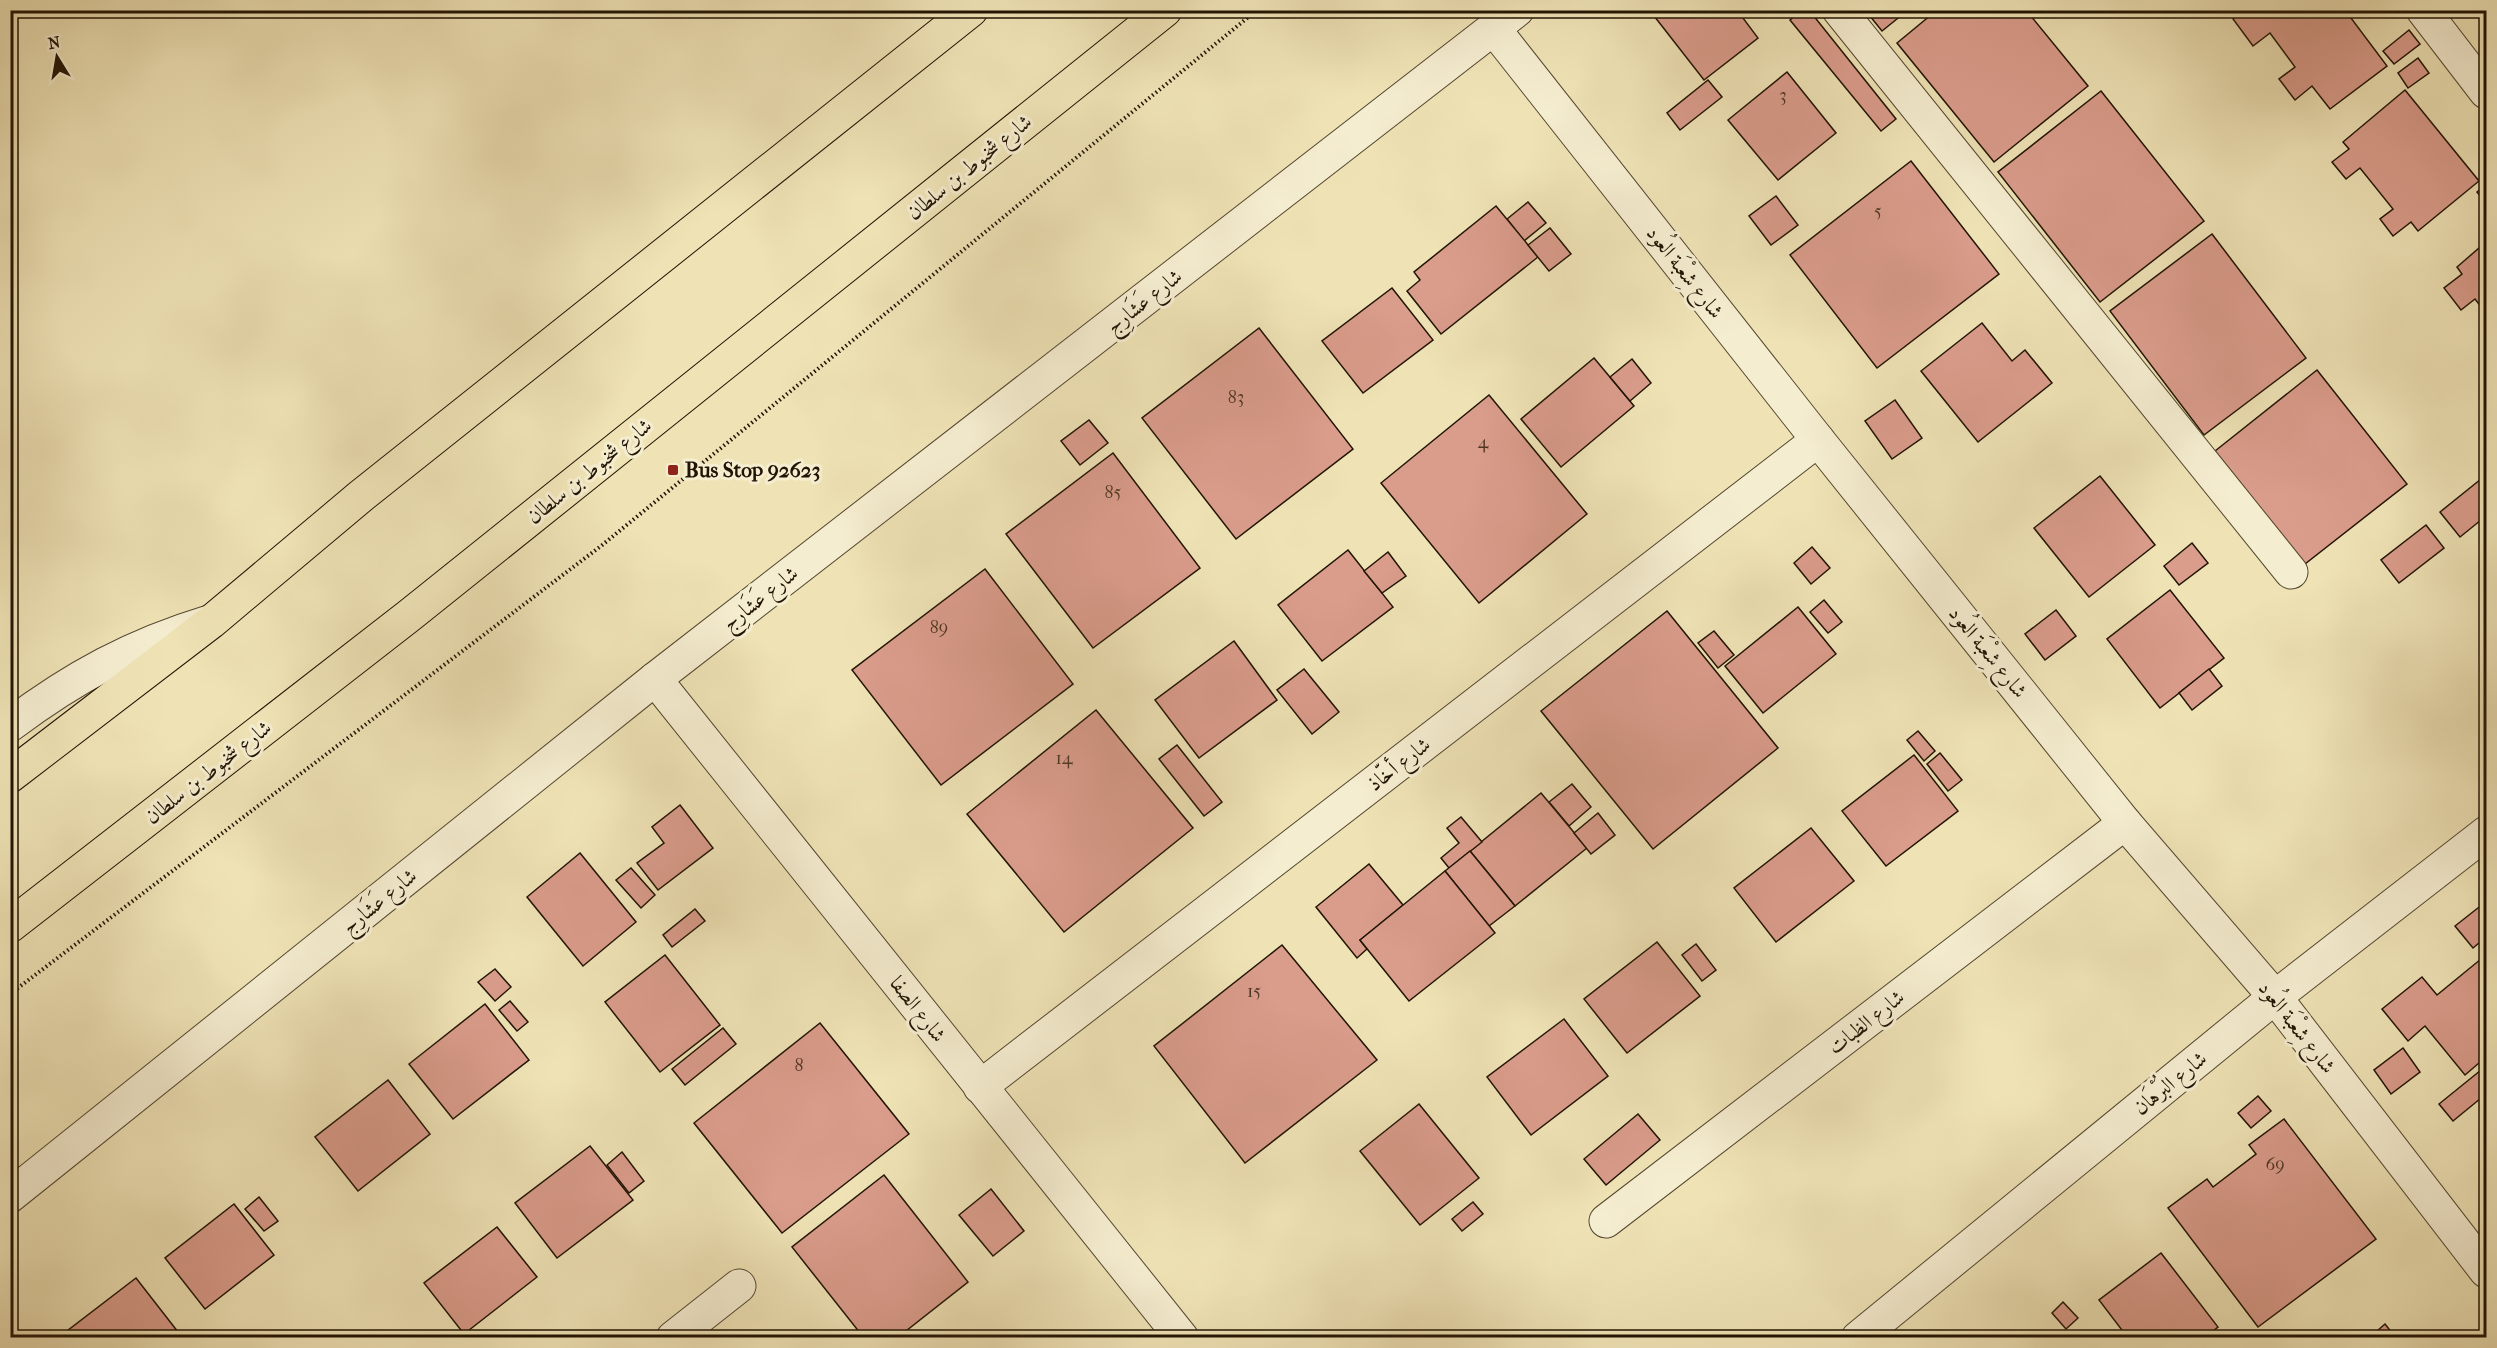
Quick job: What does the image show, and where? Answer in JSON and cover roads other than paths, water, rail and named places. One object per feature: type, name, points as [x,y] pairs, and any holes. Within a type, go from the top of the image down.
[{"type":"main road","points":[[10,776],[211,622],[370,489],[971,10]]},
{"type":"main road","name":"شارع شخبوط بن سلطان","points":[[10,926],[410,615],[1165,10]]},
{"type":"street","points":[[1839,10],[2291,572]]},
{"type":"street","points":[[2423,10],[2487,92]]},
{"type":"street","name":"شارع شِعْبَة العُود","points":[[1506,20],[1818,440],[2125,822],[2275,997],[2487,1271]]},
{"type":"street","name":"شارع عَشَارِج","points":[[10,1196],[656,679],[1506,20]]},
{"type":"street","name":"شارع أخّاذ","points":[[980,1087],[1818,440]]},
{"type":"street","points":[[10,725],[52,694],[90,671],[169,634],[211,622]]},
{"type":"street","name":"شارع الصفا","points":[[656,679],[1182,1338]]},
{"type":"street","name":"شارع الظبات","points":[[1606,1221],[2125,822]]},
{"type":"street","name":"شارع البُرْهَان","points":[[1858,1338],[2275,997],[2487,833]]},
{"type":"street","points":[[673,1338],[740,1286]]},
{"type":"place","name":"Bus Stop 92623","points":[[673,470]]}]
